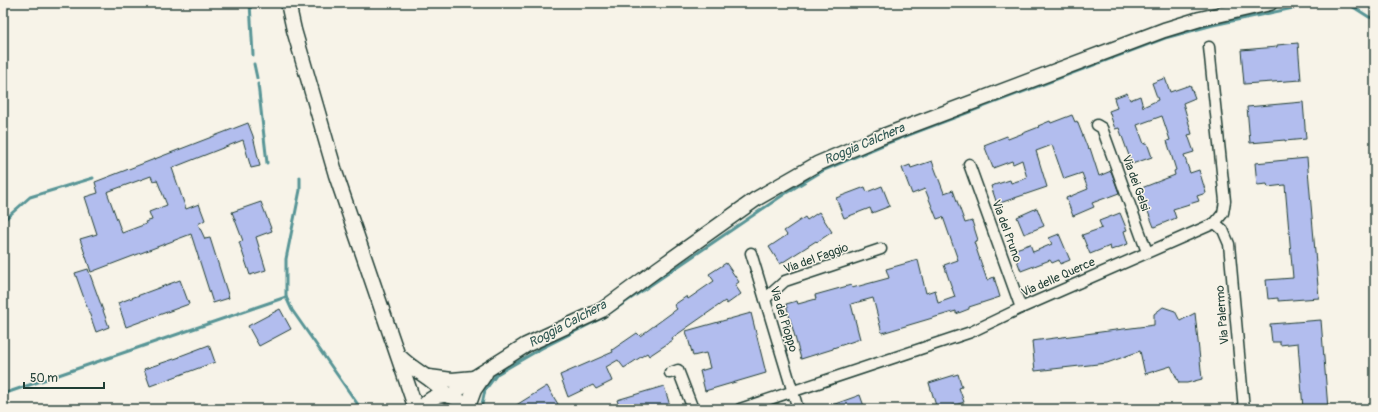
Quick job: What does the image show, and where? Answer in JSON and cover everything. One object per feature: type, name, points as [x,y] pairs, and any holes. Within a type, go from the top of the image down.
[{"type":"street","points":[[288,3],[294,30],[336,175],[416,409]]},
{"type":"street","points":[[449,396],[474,378],[526,345],[602,310],[756,199],[816,164],[878,138],[1164,30],[1200,19],[1270,3]]},
{"type":"street","points":[[1209,47],[1225,201],[1223,213],[1215,223]]},
{"type":"street","name":"Via dei Gelsi","points":[[1097,125],[1102,128],[1147,252]]},
{"type":"street","name":"Via del Pruno","points":[[969,164],[1021,308]]},
{"type":"street","name":"Via delle Querce","points":[[740,409],[971,332],[1021,308],[1215,223]]},
{"type":"street","name":"Via Palermo","points":[[1215,223],[1223,230],[1229,244],[1244,409]]},
{"type":"street","name":"Via del Faggio","points":[[765,299],[785,282],[881,248]]},
{"type":"street","name":"Via del Pioppo","points":[[751,253],[798,409]]},
{"type":"street","points":[[399,356],[413,368],[429,377],[449,396]]},
{"type":"street","points":[[421,409],[426,402],[440,395],[456,398],[467,409],[474,390],[489,369]]},
{"type":"street","points":[[670,373],[678,370],[694,409]]},
{"type":"street","points":[[429,377],[452,380],[474,378]]},
{"type":"green space","points":[[777,403],[788,409],[761,409]]},
{"type":"building","points":[[1298,43],[1301,80],[1244,84],[1241,50],[1277,47],[1277,45]]},
{"type":"building","points":[[1165,78],[1170,92],[1190,85],[1195,98],[1183,103],[1192,134],[1188,135],[1194,152],[1184,155],[1190,173],[1199,170],[1206,193],[1197,196],[1199,201],[1173,209],[1176,218],[1154,227],[1139,189],[1175,175],[1174,171],[1176,170],[1167,141],[1170,140],[1162,116],[1137,125],[1144,144],[1147,143],[1152,157],[1132,164],[1119,128],[1115,129],[1109,111],[1117,108],[1114,98],[1127,93],[1130,100],[1140,96],[1143,107],[1158,100],[1152,83]]},
{"type":"building","points":[[1303,102],[1306,139],[1250,143],[1247,107]]},
{"type":"building","points":[[1072,115],[1075,122],[1077,121],[1088,149],[1090,148],[1099,176],[1111,171],[1119,193],[1092,203],[1094,207],[1073,216],[1066,198],[1088,189],[1082,173],[1064,179],[1052,145],[1036,151],[1047,187],[997,204],[991,186],[1010,180],[1011,183],[1027,178],[1022,160],[1013,164],[1012,161],[993,168],[984,145],[1007,136],[1008,139],[1050,121],[1051,123]]},
{"type":"building","points":[[248,123],[253,136],[260,166],[251,168],[243,140],[172,168],[186,209],[199,204],[205,220],[198,224],[205,239],[210,238],[229,298],[213,303],[191,234],[91,272],[80,239],[97,234],[85,197],[98,193],[95,182]],"holes":[[[151,176],[153,181],[157,180],[167,205],[149,212],[152,220],[145,222],[146,224],[122,233],[107,192]]]},
{"type":"building","points":[[1307,158],[1319,298],[1278,301],[1278,298],[1268,299],[1266,280],[1293,278],[1285,185],[1268,187],[1267,184],[1257,185],[1255,163]]},
{"type":"building","points":[[932,161],[944,193],[953,190],[965,223],[972,221],[978,240],[974,242],[987,280],[994,277],[1000,297],[969,307],[969,309],[956,314],[956,311],[882,333],[873,298],[851,304],[860,339],[801,359],[786,304],[797,301],[798,304],[816,299],[815,295],[851,285],[852,288],[889,278],[886,269],[918,260],[926,293],[935,290],[938,303],[955,297],[944,265],[958,260],[943,217],[937,219],[925,189],[912,194],[902,168],[910,165],[911,168]]},
{"type":"building","points":[[882,186],[890,206],[872,213],[870,208],[844,218],[836,198],[865,187],[867,192]]},
{"type":"building","points":[[261,202],[272,231],[256,237],[266,270],[250,275],[239,242],[243,241],[232,212]]},
{"type":"building","points":[[1037,208],[1044,226],[1024,234],[1017,217]]},
{"type":"building","points":[[819,212],[832,232],[780,264],[769,247],[787,235],[784,231],[805,217],[807,220]]},
{"type":"building","points":[[1120,213],[1127,230],[1124,231],[1128,244],[1111,250],[1110,246],[1090,254],[1082,235],[1102,228],[1099,221]]},
{"type":"building","points":[[1059,234],[1070,260],[1060,264],[1059,260],[1052,263],[1050,260],[1021,271],[1013,250],[1030,244],[1033,252],[1052,244],[1049,238]]},
{"type":"building","points":[[726,263],[739,282],[735,285],[741,294],[727,304],[725,301],[649,356],[647,353],[624,368],[618,360],[606,367],[612,381],[596,389],[593,385],[568,397],[560,375],[613,352],[612,350],[637,333],[640,336],[677,309],[674,305],[687,296],[688,299],[714,281],[709,274]]},
{"type":"building","points":[[88,269],[109,327],[96,332],[75,273]]},
{"type":"building","points":[[180,280],[189,304],[126,327],[118,303]]},
{"type":"building","points":[[1163,307],[1175,311],[1180,321],[1195,313],[1202,379],[1187,383],[1179,383],[1171,366],[1145,374],[1140,351],[1107,363],[1035,371],[1032,341],[1154,325],[1154,314]]},
{"type":"building","points":[[280,309],[291,329],[259,346],[248,326]]},
{"type":"building","points":[[751,313],[766,373],[705,391],[700,371],[710,368],[706,353],[693,356],[686,331]]},
{"type":"building","points":[[1321,320],[1328,409],[1303,409],[1298,343],[1280,345],[1280,342],[1272,342],[1270,324]]},
{"type":"building","points":[[209,345],[215,362],[150,386],[144,369],[180,357]]},
{"type":"building","points":[[958,374],[962,387],[959,388],[964,402],[944,409],[937,409],[929,383]]},
{"type":"building","points":[[547,386],[561,409],[510,409],[526,399]]},
{"type":"building","points":[[664,386],[671,409],[620,409],[617,400]]},
{"type":"building","points":[[860,395],[865,409],[824,409],[824,408]]},
{"type":"waterway","points":[[250,3],[253,55]]},
{"type":"waterway","name":"Roggia Calchera","points":[[481,409],[485,390],[497,374],[542,348],[602,318],[786,193],[824,170],[885,144],[1165,38],[1213,25],[1317,3]]},
{"type":"waterway","name":"Roggia Calchera","points":[[1347,3],[1369,17],[1375,18]]},
{"type":"waterway","points":[[254,64],[257,78]]},
{"type":"waterway","points":[[258,84],[267,163]]},
{"type":"waterway","points":[[300,177],[300,190],[286,259],[286,297],[292,310],[361,409]]},
{"type":"waterway","points":[[3,221],[30,197],[93,178]]},
{"type":"waterway","points":[[3,394],[286,297]]}]
